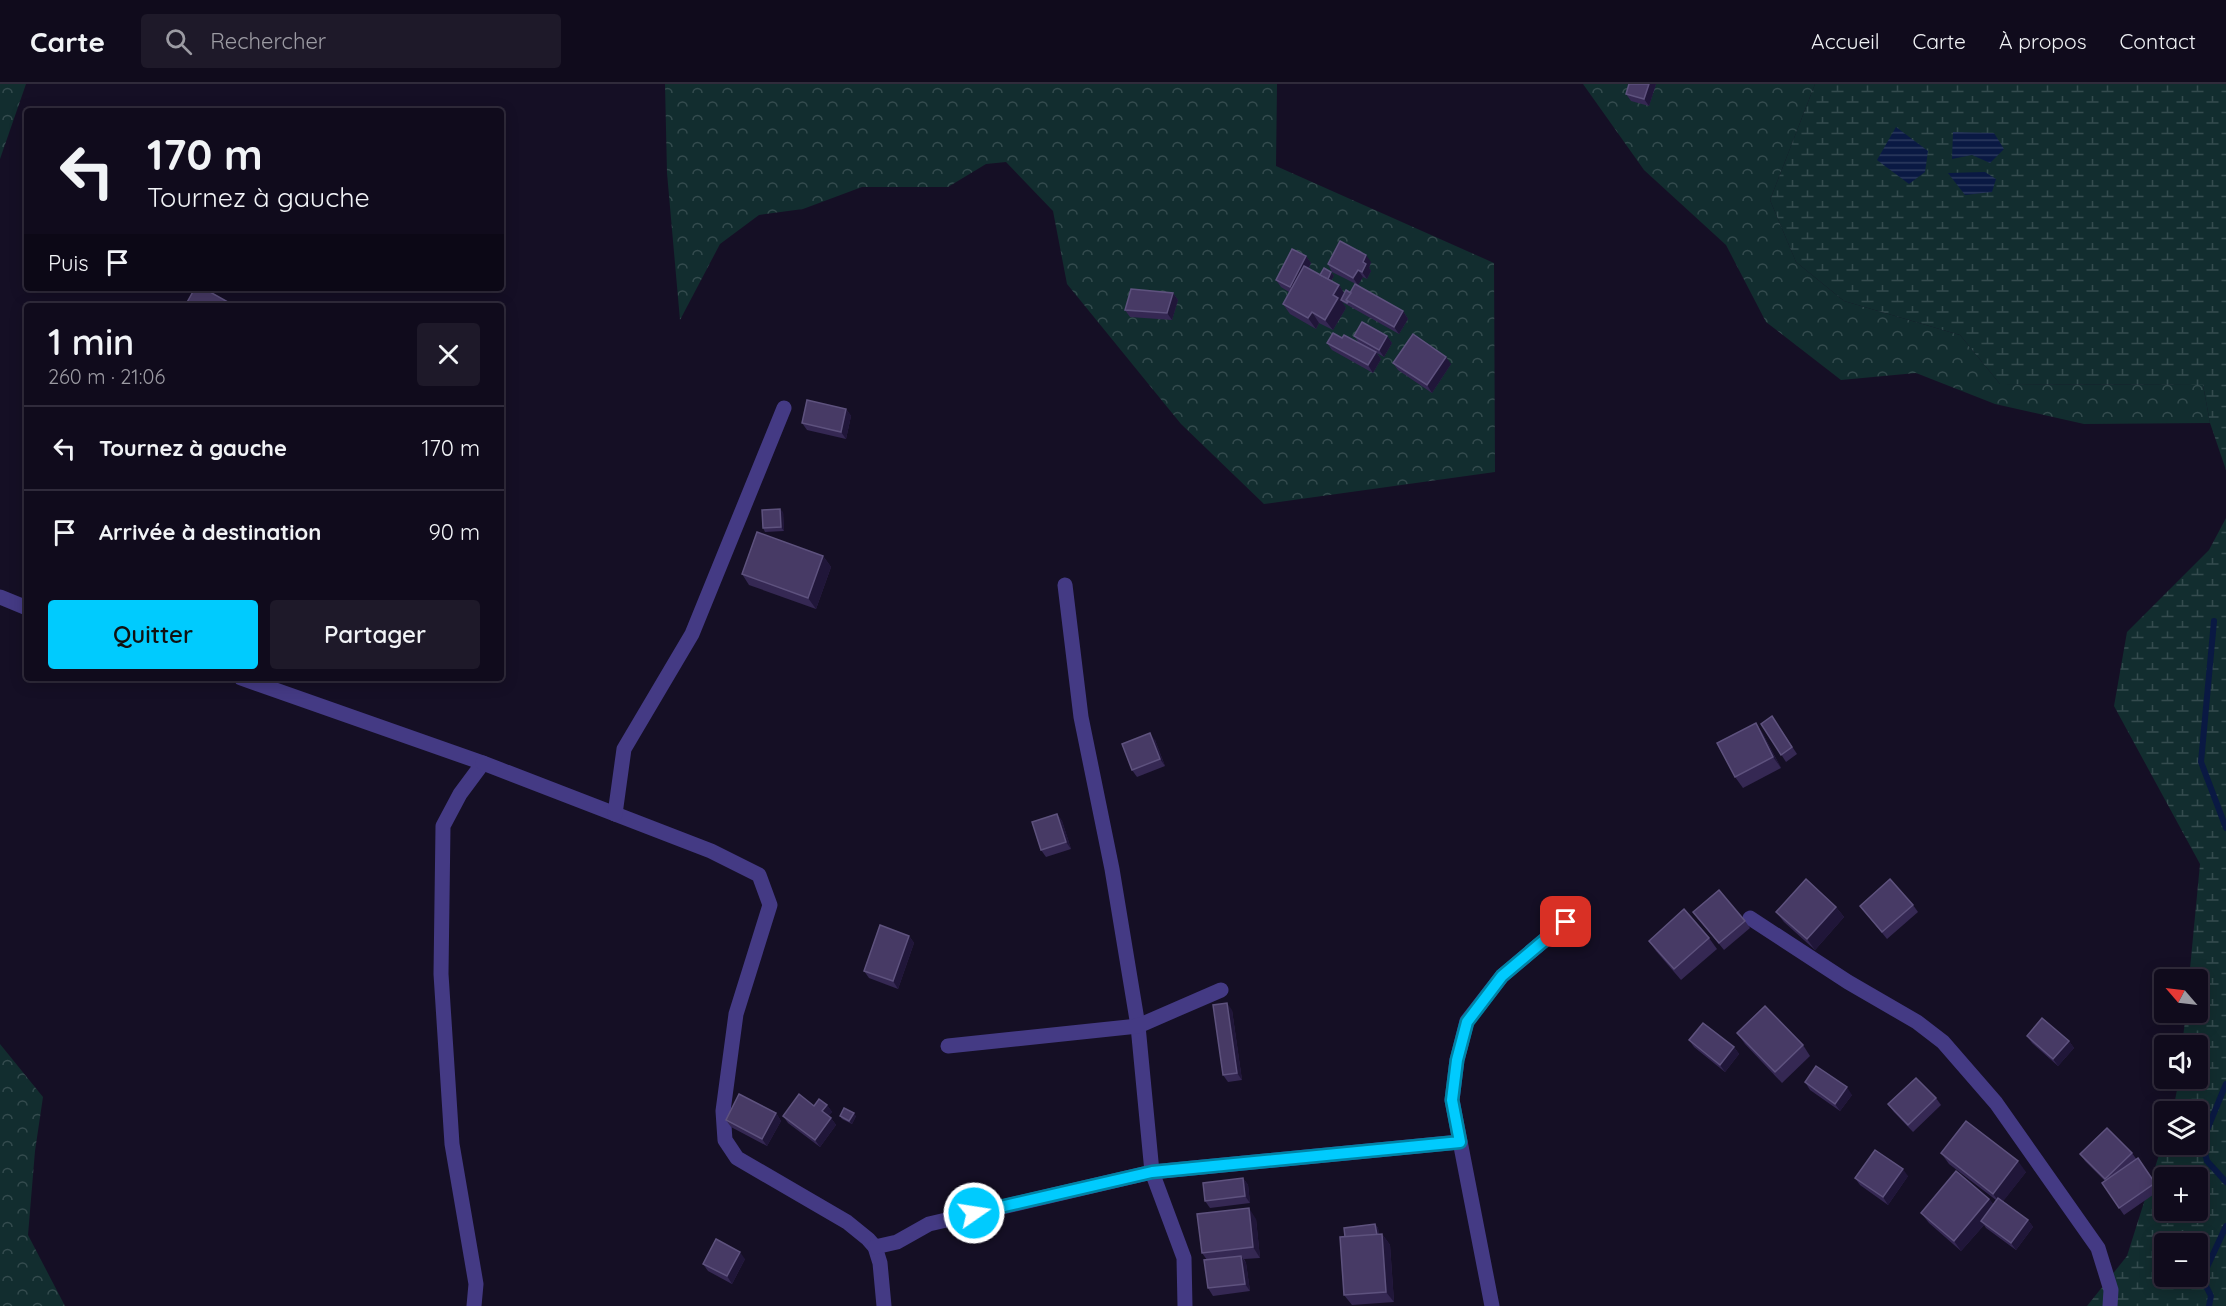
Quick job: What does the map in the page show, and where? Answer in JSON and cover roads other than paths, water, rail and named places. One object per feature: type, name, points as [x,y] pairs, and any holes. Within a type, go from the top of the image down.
[{"type":"street","points":[[615,814],[624,748],[692,634],[784,408]]},
{"type":"street","points":[[1065,585],[1081,717],[1112,869],[1138,1026],[1152,1172],[1184,1258],[1185,1306]]},
{"type":"street","points":[[0,597],[24,607]]},
{"type":"street","points":[[251,681],[483,763],[711,851],[759,875],[770,905],[736,1014],[723,1111],[724,1140],[736,1158],[847,1222],[875,1247],[880,1263],[884,1306]]},
{"type":"street","points":[[474,1306],[476,1284],[452,1144],[441,974],[443,826],[460,794],[483,763]]},
{"type":"street","points":[[1750,918],[1848,982],[1917,1022],[1943,1042],[1996,1103],[2098,1248],[2110,1290],[2110,1306]]},
{"type":"street","points":[[1492,1306],[1452,1100],[1457,1060],[1467,1022],[1502,976],[1566,922]]},
{"type":"street","points":[[948,1046],[1138,1026],[1221,990]]},
{"type":"street","points":[[875,1247],[897,1242],[929,1224],[1152,1172],[1460,1142]]},
{"type":"water","points":[[1896,127],[1928,151],[1925,172],[1909,184],[1877,160]]},
{"type":"water","points":[[1953,132],[1994,133],[2004,149],[1990,163],[1972,155],[1952,159]]},
{"type":"water","points":[[1985,172],[1996,179],[1992,192],[1965,195],[1948,173]]},
{"type":"waterway","points":[[2214,621],[2201,762],[2226,828]]},
{"type":"waterway","points":[[2226,1084],[2202,1142],[2207,1161],[2226,1182]]},
{"type":"waterway","points":[[2209,1306],[2211,1296],[2202,1278],[2226,1226]]}]
